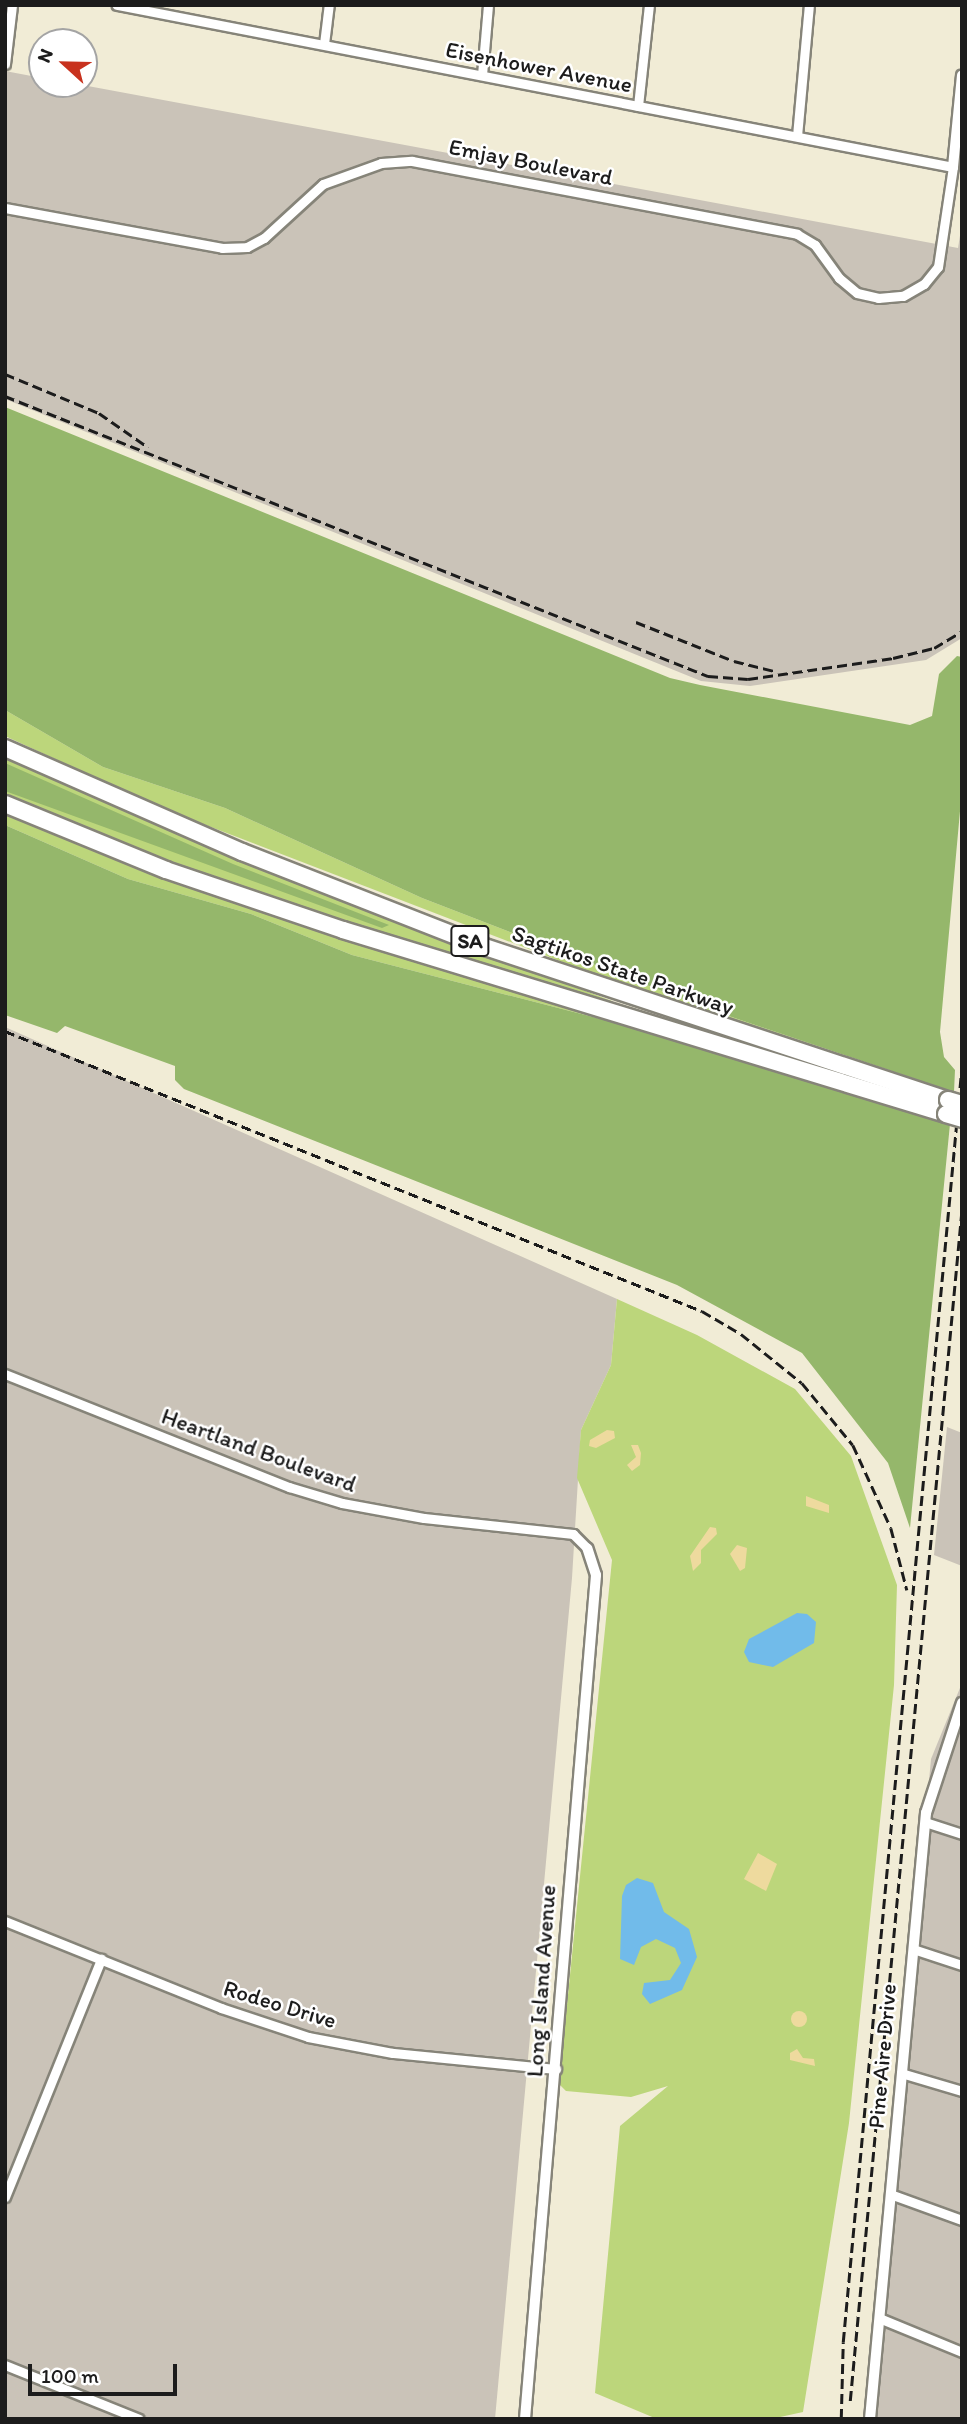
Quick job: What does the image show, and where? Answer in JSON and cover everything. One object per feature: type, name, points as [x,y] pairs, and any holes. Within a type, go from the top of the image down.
[{"type":"highway","name":"Sagtikos State Parkway","points":[[5,748],[242,852],[485,947],[954,1109]]},
{"type":"highway","name":"Sagtikos State Parkway","points":[[5,804],[166,870],[343,930],[954,1109]]},
{"type":"street","points":[[5,64],[12,5]]},
{"type":"street","name":"Eisenhower Avenue","points":[[117,5],[168,10],[324,44],[953,167]]},
{"type":"street","points":[[324,44],[329,5]]},
{"type":"street","points":[[482,75],[488,5]]},
{"type":"street","points":[[638,106],[649,5]]},
{"type":"street","points":[[797,136],[809,5]]},
{"type":"street","points":[[953,167],[962,75]]},
{"type":"street","name":"Emjay Boulevard","points":[[5,208],[222,248],[247,247],[264,238],[300,201],[351,172],[381,163],[442,164],[797,234],[815,245],[839,278],[857,293],[879,298],[903,296],[924,284],[939,267],[953,167]]},
{"type":"street","name":"Heartland Boulevard","points":[[5,1374],[289,1487],[342,1503],[424,1518],[573,1534],[587,1548]]},
{"type":"street","name":"Long Island Avenue","points":[[525,2419],[596,1574],[587,1548]]},
{"type":"street","name":"Pine Aire Drive","points":[[870,2419],[925,1822],[936,1772],[961,1705]]},
{"type":"street","points":[[925,1822],[962,1834]]},
{"type":"street","name":"Rodeo Drive","points":[[5,1921],[308,2037],[393,2053],[556,2069]]},
{"type":"street","points":[[913,1949],[962,1965]]},
{"type":"street","points":[[5,2197],[101,1959]]},
{"type":"street","points":[[901,2073],[962,2091]]},
{"type":"street","points":[[890,2194],[962,2220]]},
{"type":"street","points":[[879,2318],[962,2352]]},
{"type":"street","points":[[5,2365],[139,2419]]},
{"type":"shaded area","points":[[5,71],[28,75],[28,98],[98,98],[98,88],[958,248],[962,223],[962,638],[926,660],[750,686],[701,681],[5,399]]},
{"type":"shaded area","points":[[5,1027],[617,1299],[611,1365],[581,1430],[572,1578],[495,2419],[5,2419]]},
{"type":"shaded area","points":[[947,1427],[962,1433],[962,1566],[934,1555]]},
{"type":"shaded area","points":[[962,1683],[962,2419],[870,2419],[931,1759]]},
{"type":"green space","points":[[5,407],[670,678],[910,725],[932,716],[939,674],[957,656],[962,657],[962,789],[940,1032],[944,1057],[955,1070],[954,1092],[711,1010],[422,898],[225,808],[103,767],[5,710]]},
{"type":"green space","points":[[5,710],[103,767],[225,808],[422,898],[711,1010],[906,1076],[591,973],[164,809],[5,736]]},
{"type":"green space","points":[[5,757],[275,874],[612,1001],[610,1007],[452,959],[81,830],[5,797]]},
{"type":"green space","points":[[5,763],[233,864],[389,925],[382,928],[5,791]]},
{"type":"green space","points":[[5,813],[310,929],[667,1036],[352,955],[251,914],[128,879],[5,825]]},
{"type":"green space","points":[[5,825],[128,879],[251,914],[352,955],[667,1036],[950,1124],[910,1528],[888,1463],[802,1353],[677,1285],[184,1089],[175,1080],[175,1066],[65,1026],[57,1033],[5,1015]]},
{"type":"green space","points":[[617,1299],[697,1335],[795,1389],[851,1456],[897,1585],[894,1685],[849,2123],[803,2412],[771,2419],[657,2419],[595,2393],[620,2126],[668,2086],[631,2097],[566,2091],[559,2084],[612,1560],[577,1478],[581,1430],[611,1365]]},
{"type":"sand","points":[[607,1430],[614,1431],[615,1438],[596,1448],[589,1446],[590,1440]]},
{"type":"sand","points":[[631,1445],[638,1445],[641,1453],[640,1465],[632,1471],[627,1465],[636,1457]]},
{"type":"sand","points":[[806,1496],[829,1505],[829,1513],[806,1506]]},
{"type":"sand","points":[[710,1527],[716,1528],[717,1534],[701,1550],[701,1563],[693,1571],[690,1556]]},
{"type":"sand","points":[[737,1545],[747,1548],[745,1568],[740,1571],[730,1554]]},
{"type":"sand","points":[[758,1853],[777,1864],[766,1891],[744,1879]]},
{"type":"sand","points":[[799,2011],[805,2013],[805,2025],[799,2027],[793,2025],[791,2019],[793,2013]]},
{"type":"sand","points":[[797,2049],[803,2058],[814,2059],[815,2066],[790,2060],[790,2053]]},
{"type":"water","points":[[797,1613],[807,1614],[816,1622],[814,1643],[773,1667],[749,1662],[744,1652],[749,1639]]},
{"type":"water","points":[[637,1878],[653,1883],[664,1912],[689,1929],[697,1957],[682,1990],[650,2004],[642,1994],[644,1983],[670,1980],[681,1963],[675,1948],[656,1939],[641,1947],[634,1965],[620,1959],[622,1896],[626,1885]]},
{"type":"railway","points":[[5,374],[99,413],[148,447]]},
{"type":"railway","points":[[5,396],[708,676],[748,679],[893,658],[934,648],[962,631]]},
{"type":"railway","points":[[636,622],[734,661],[774,671]]},
{"type":"railway","points":[[5,1031],[702,1311],[741,1334],[802,1383],[853,1445],[891,1528],[907,1590]]},
{"type":"railway","points":[[841,2419],[843,2342],[962,1065]]},
{"type":"railway","points":[[850,2401],[962,1207]]}]
